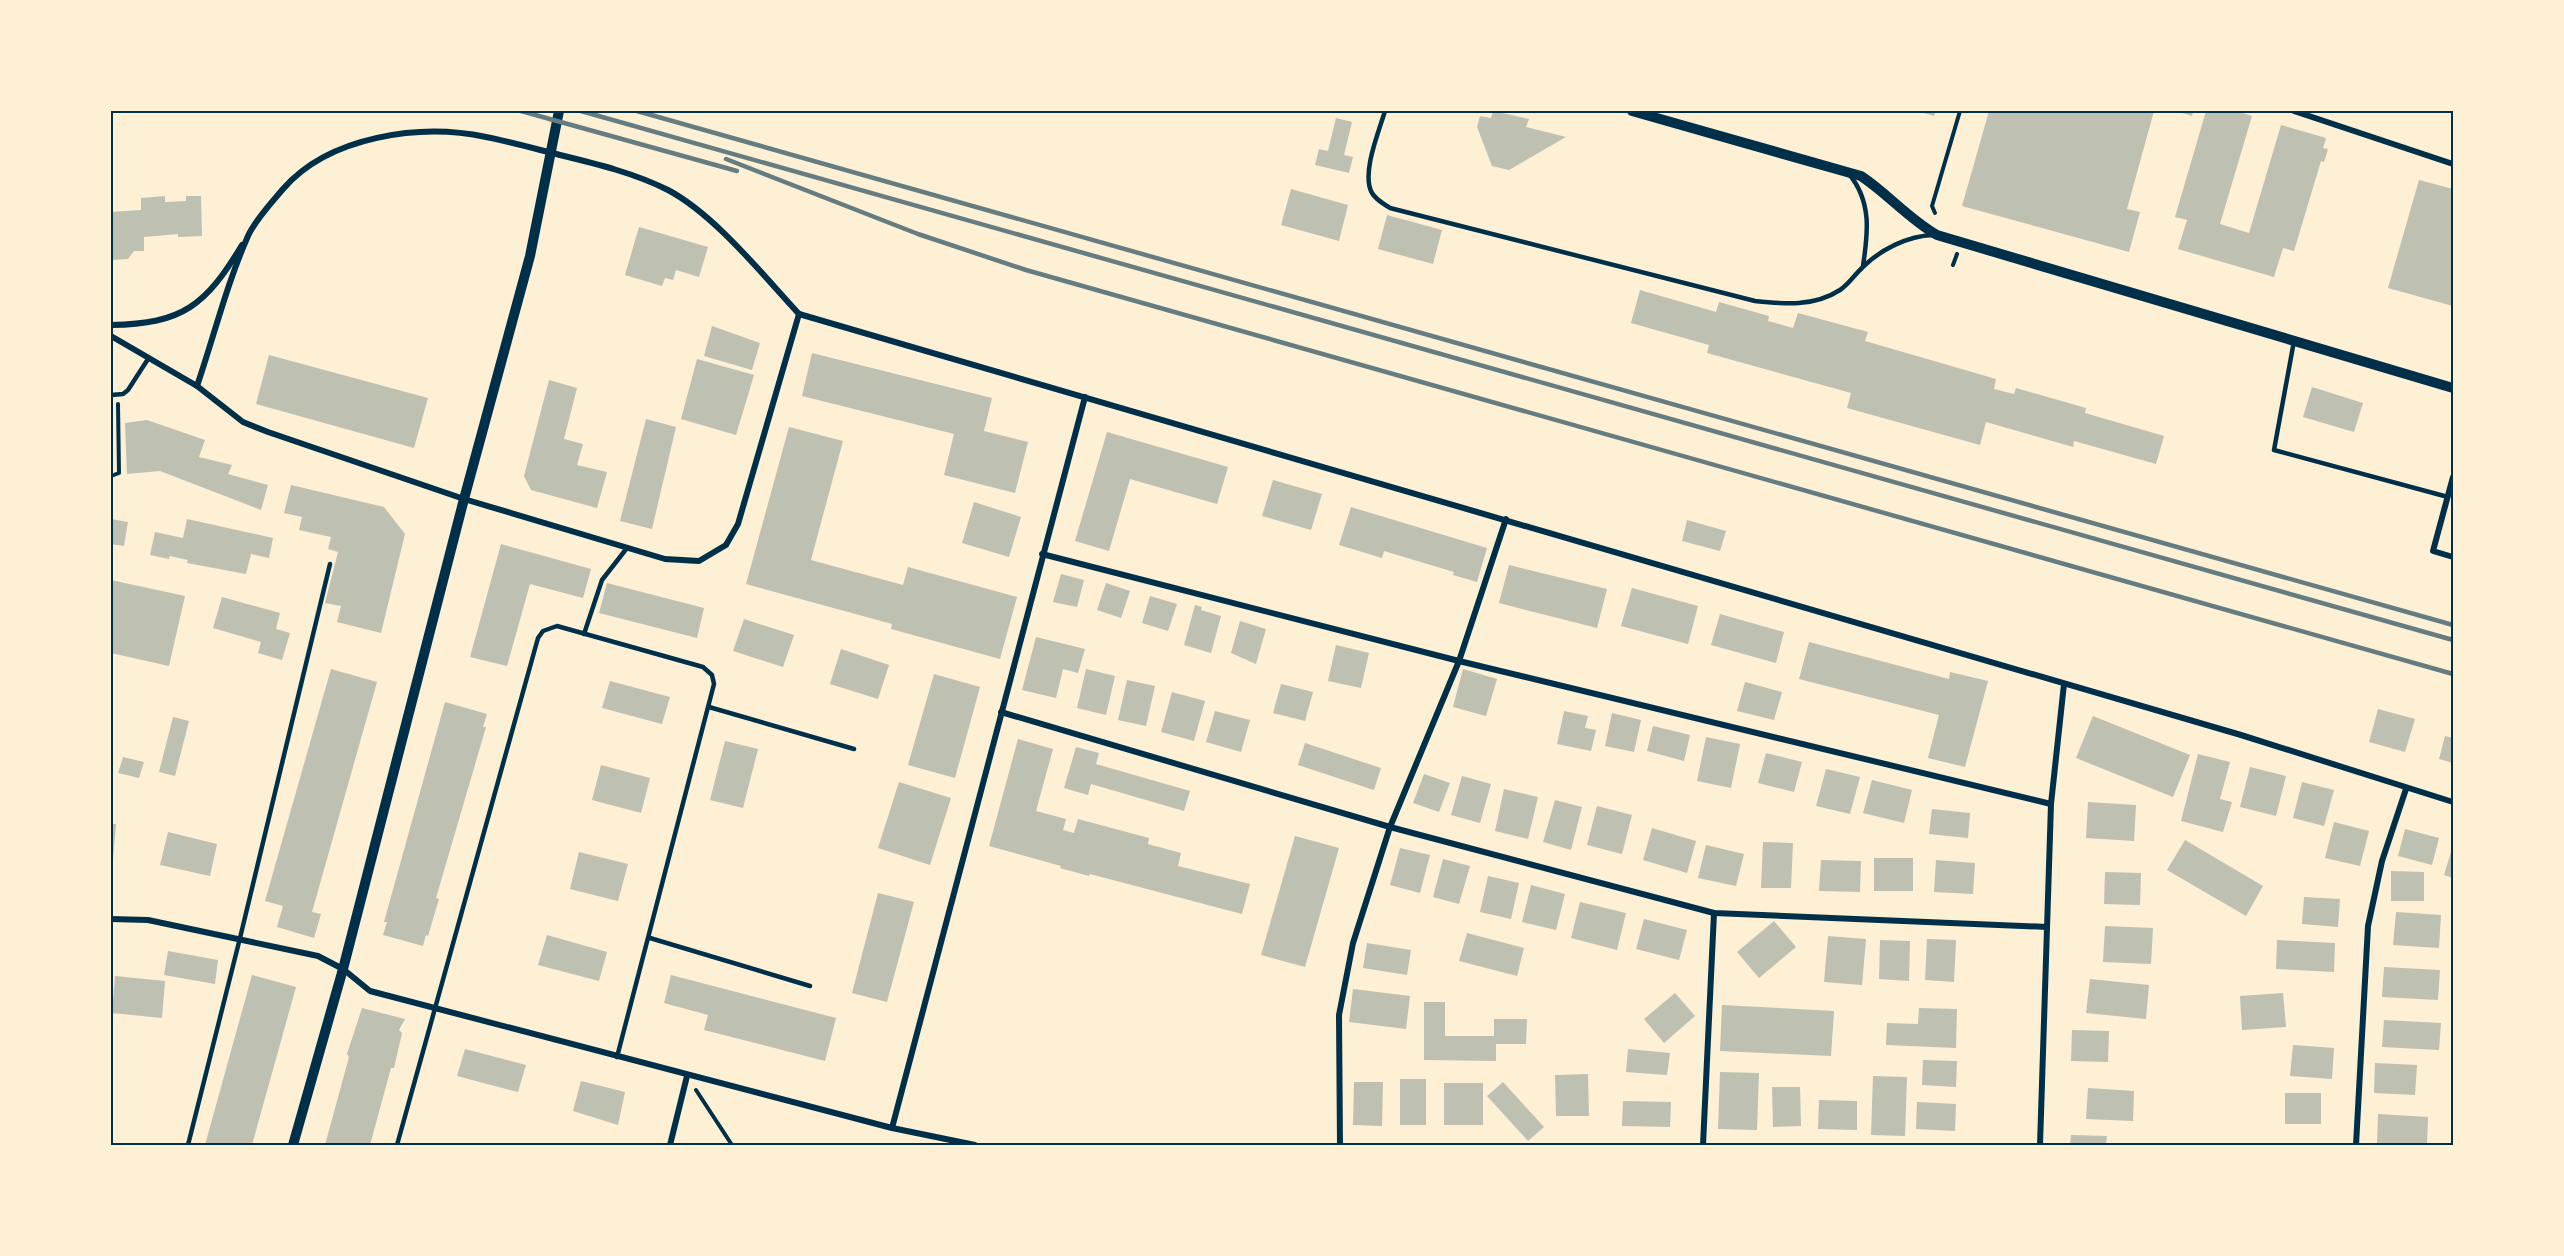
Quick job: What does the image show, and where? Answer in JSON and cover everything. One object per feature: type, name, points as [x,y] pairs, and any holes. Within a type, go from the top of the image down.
[{"type":"street","points":[[293,1145],[343,969],[464,500],[530,256],[560,111]]},
{"type":"street","points":[[1632,111],[1845,170],[1872,184],[1920,226],[1937,235],[2453,388]]},
{"type":"street","points":[[2294,111],[2453,163]]},
{"type":"street","points":[[111,325],[135,325],[170,319],[201,301],[228,268],[249,234],[284,188],[305,169],[354,144],[414,134],[449,133],[484,136],[620,170],[667,190],[692,206],[799,314],[2241,735],[2453,802]]},
{"type":"street","points":[[197,386],[249,234]]},
{"type":"street","points":[[111,336],[197,386],[243,422],[464,500],[665,559],[699,561],[726,545],[738,524],[799,314]]},
{"type":"street","points":[[892,1128],[1085,398]]},
{"type":"street","points":[[2453,477],[2433,551],[2453,557]]},
{"type":"street","points":[[1340,1145],[1339,1015],[1353,943],[1390,826],[1459,661],[1506,519]]},
{"type":"street","points":[[1042,554],[1459,661],[2051,804]]},
{"type":"street","points":[[2040,1145],[2051,804],[2064,684]]},
{"type":"street","points":[[1001,712],[1390,826],[1714,913],[2047,927]]},
{"type":"street","points":[[2356,1145],[2368,926],[2382,861],[2406,789]]},
{"type":"street","points":[[1703,1145],[1714,913]]},
{"type":"street","points":[[111,919],[148,920],[318,956],[343,969],[370,991],[687,1076],[892,1128],[975,1145]]},
{"type":"street","points":[[670,1145],[687,1076]]},
{"type":"lane","points":[[1384,111],[1372,153],[1368,182],[1371,192],[1390,208],[1755,301],[1802,304],[1822,298],[1840,290],[1879,253],[1923,236],[1937,235]]},
{"type":"lane","points":[[1845,170],[1856,183],[1867,211],[1863,267]]},
{"type":"lane","points":[[2294,341],[2274,450],[2448,497]]},
{"type":"lane","points":[[111,395],[128,390],[148,359]]},
{"type":"lane","points":[[584,634],[602,580],[627,548]]},
{"type":"lane","points":[[188,1145],[330,564]]},
{"type":"lane","points":[[397,1145],[433,1008],[538,638],[543,631],[557,626],[703,667],[712,675],[714,684],[650,938],[617,1057]]},
{"type":"lane","points":[[709,707],[854,749]]},
{"type":"lane","points":[[650,938],[810,986]]},
{"type":"path","points":[[1937,217],[1932,206],[1960,111]]},
{"type":"path","points":[[1953,265],[1961,242]]},
{"type":"path","points":[[111,476],[119,473],[117,394]]},
{"type":"path","points":[[687,1076],[732,1145]]},
{"type":"building","points":[[1493,111],[1529,119],[1526,127],[1566,137],[1509,170],[1492,166],[1477,127],[1480,116],[1491,118]]},
{"type":"building","points":[[1917,111],[1936,111],[1934,116]]},
{"type":"building","points":[[1989,111],[2154,111],[2127,209],[2140,212],[2129,252],[1962,206]]},
{"type":"building","points":[[2176,111],[2193,111],[2192,116]]},
{"type":"building","points":[[2206,111],[2236,111],[2252,116],[2220,224],[2249,233],[2281,125],[2326,138],[2323,148],[2328,149],[2324,162],[2321,161],[2294,251],[2283,248],[2274,277],[2178,249],[2187,220],[2175,217]]},
{"type":"building","points":[[1336,118],[1352,122],[1344,155],[1353,157],[1349,173],[1315,165],[1319,149],[1328,151]]},
{"type":"building","points":[[2419,180],[2453,189],[2453,306],[2388,288]]},
{"type":"building","points":[[1291,189],[1348,205],[1339,241],[1281,225]]},
{"type":"building","points":[[165,196],[165,202],[186,201],[186,196],[201,196],[202,236],[178,237],[178,234],[144,237],[144,251],[134,251],[128,259],[111,260],[111,212],[141,210],[141,198]]},
{"type":"building","points":[[1387,215],[1442,230],[1433,264],[1378,249]]},
{"type":"building","points":[[639,227],[708,247],[699,277],[676,270],[673,280],[665,278],[662,286],[625,275]]},
{"type":"building","points":[[1640,290],[1716,312],[1719,302],[1769,316],[1768,321],[1793,328],[1798,313],[1868,332],[1865,341],[1996,379],[1994,389],[2014,394],[2016,388],[2086,408],[2085,413],[2164,436],[2156,464],[2074,441],[2073,447],[1986,422],[1980,445],[1847,408],[1851,393],[1707,353],[1709,345],[1631,323]]},
{"type":"building","points":[[712,326],[760,343],[752,370],[704,356]]},
{"type":"building","points":[[812,353],[992,398],[984,431],[1028,442],[1015,493],[944,475],[954,434],[802,396]]},
{"type":"building","points":[[269,355],[428,398],[414,448],[256,404]]},
{"type":"building","points":[[697,359],[754,375],[736,435],[681,419]]},
{"type":"building","points":[[549,380],[577,388],[564,439],[583,444],[577,465],[607,472],[597,508],[531,490],[524,476]]},
{"type":"building","points":[[2312,387],[2363,403],[2354,432],[2303,417]]},
{"type":"building","points":[[646,419],[676,427],[652,529],[620,521]]},
{"type":"building","points":[[147,420],[205,440],[199,457],[232,465],[228,474],[268,485],[261,510],[160,471],[127,474],[125,423]]},
{"type":"building","points":[[789,427],[843,441],[811,560],[903,585],[908,567],[1017,597],[1000,659],[891,629],[892,624],[746,584]]},
{"type":"building","points":[[1107,432],[1228,467],[1217,504],[1130,479],[1109,551],[1075,541]]},
{"type":"building","points":[[1273,480],[1322,494],[1311,530],[1262,516]]},
{"type":"building","points":[[291,485],[384,507],[405,534],[381,633],[337,622],[341,606],[325,603],[338,552],[328,549],[331,537],[299,530],[302,517],[284,513]]},
{"type":"building","points":[[974,502],[1021,517],[1009,557],[962,543]]},
{"type":"building","points":[[1351,507],[1487,548],[1477,582],[1453,575],[1454,572],[1384,551],[1382,558],[1339,545]]},
{"type":"building","points":[[111,519],[128,522],[124,546],[111,544]]},
{"type":"building","points":[[187,519],[273,538],[269,558],[251,554],[246,574],[187,563],[188,560],[170,556],[169,559],[150,555],[155,532],[183,538]]},
{"type":"building","points":[[1687,520],[1726,531],[1720,551],[1682,541]]},
{"type":"building","points":[[501,544],[591,569],[583,598],[530,584],[507,666],[470,657]]},
{"type":"building","points":[[1509,565],[1607,589],[1597,628],[1499,603]]},
{"type":"building","points":[[1061,574],[1084,580],[1077,607],[1053,602]]},
{"type":"building","points":[[111,580],[185,596],[169,666],[111,653]]},
{"type":"building","points":[[607,583],[704,608],[697,638],[599,613]]},
{"type":"building","points":[[1106,583],[1130,591],[1121,618],[1097,610]]},
{"type":"building","points":[[1632,588],[1698,606],[1688,644],[1621,626]]},
{"type":"building","points":[[1150,596],[1177,604],[1168,631],[1142,623]]},
{"type":"building","points":[[222,597],[280,613],[276,629],[290,633],[282,660],[258,653],[261,642],[213,628]]},
{"type":"building","points":[[1195,605],[1202,607],[1201,610],[1221,616],[1211,653],[1184,645]]},
{"type":"building","points":[[1720,614],[1784,632],[1776,663],[1711,645]]},
{"type":"building","points":[[744,619],[794,635],[783,667],[733,651]]},
{"type":"building","points":[[1240,621],[1266,629],[1256,664],[1231,653]]},
{"type":"building","points":[[1036,637],[1085,649],[1078,673],[1063,669],[1056,698],[1022,690]]},
{"type":"building","points":[[1809,642],[1949,679],[1950,672],[1988,681],[1965,767],[1928,758],[1939,715],[1799,679]]},
{"type":"building","points":[[1336,645],[1369,653],[1361,688],[1328,681]]},
{"type":"building","points":[[841,649],[889,665],[878,699],[830,684]]},
{"type":"building","points":[[331,669],[377,682],[312,912],[321,914],[314,938],[277,927],[283,906],[265,901]]},
{"type":"building","points":[[1086,669],[1115,676],[1106,715],[1077,708]]},
{"type":"building","points":[[1463,669],[1497,679],[1486,716],[1453,707]]},
{"type":"building","points":[[934,674],[980,687],[955,778],[908,765]]},
{"type":"building","points":[[1127,680],[1155,686],[1146,726],[1118,720]]},
{"type":"building","points":[[610,681],[670,697],[662,724],[602,708]]},
{"type":"building","points":[[1745,682],[1782,692],[1774,720],[1737,711]]},
{"type":"building","points":[[1281,684],[1313,692],[1305,721],[1273,713]]},
{"type":"building","points":[[1172,692],[1205,701],[1194,741],[1161,732]]},
{"type":"building","points":[[445,702],[487,714],[483,727],[486,727],[436,898],[439,899],[423,946],[383,935],[387,922],[384,922]]},
{"type":"building","points":[[2378,709],[2415,719],[2405,752],[2369,742]]},
{"type":"building","points":[[1215,711],[1250,720],[1241,752],[1206,742]]},
{"type":"building","points":[[1564,711],[1588,716],[1585,728],[1596,730],[1591,751],[1557,744]]},
{"type":"building","points":[[1612,713],[1641,720],[1634,752],[1605,746]]},
{"type":"building","points":[[2093,716],[2190,755],[2173,797],[2076,758]]},
{"type":"building","points":[[173,717],[189,721],[175,776],[159,772]]},
{"type":"building","points":[[1653,726],[1690,735],[1684,761],[1647,751]]},
{"type":"building","points":[[2445,736],[2453,738],[2453,763],[2439,759]]},
{"type":"building","points":[[1706,737],[1740,744],[1731,788],[1697,781]]},
{"type":"building","points":[[1018,739],[1053,749],[1036,811],[1066,819],[1063,830],[1074,833],[1078,819],[1149,838],[1148,844],[1181,853],[1178,866],[1250,884],[1242,914],[1090,874],[1089,876],[989,846]]},
{"type":"building","points":[[725,741],[758,749],[743,808],[710,800]]},
{"type":"building","points":[[1305,743],[1381,768],[1374,790],[1298,765]]},
{"type":"building","points":[[1076,747],[1099,753],[1096,764],[1190,791],[1184,811],[1091,784],[1088,795],[1064,788]]},
{"type":"building","points":[[1766,753],[1802,762],[1794,792],[1758,783]]},
{"type":"building","points":[[2198,754],[2230,762],[2220,799],[2232,802],[2223,832],[2181,821]]},
{"type":"building","points":[[123,757],[144,762],[139,778],[118,773]]},
{"type":"building","points":[[601,765],[650,778],[641,813],[592,800]]},
{"type":"building","points":[[2250,767],[2286,776],[2276,816],[2240,807]]},
{"type":"building","points":[[1826,769],[1860,777],[1850,814],[1816,806]]},
{"type":"building","points":[[1424,774],[1450,783],[1439,812],[1413,803]]},
{"type":"building","points":[[1462,776],[1491,784],[1480,823],[1451,815]]},
{"type":"building","points":[[1872,780],[1912,790],[1904,823],[1863,813]]},
{"type":"building","points":[[899,782],[951,798],[930,865],[878,848]]},
{"type":"building","points":[[2302,782],[2334,790],[2324,826],[2293,818]]},
{"type":"building","points":[[1504,789],[1538,797],[1528,839],[1495,831]]},
{"type":"building","points":[[1555,800],[1582,807],[1571,850],[1543,842]]},
{"type":"building","points":[[2088,802],[2136,805],[2134,841],[2086,838]]},
{"type":"building","points":[[1597,806],[1632,815],[1622,854],[1587,845]]},
{"type":"building","points":[[1932,809],[1970,813],[1968,838],[1929,834]]},
{"type":"building","points":[[2334,822],[2369,831],[2360,866],[2325,858]]},
{"type":"building","points":[[111,824],[116,824],[113,859],[111,859]]},
{"type":"building","points":[[1652,828],[1696,841],[1687,873],[1643,860]]},
{"type":"building","points":[[2405,829],[2439,838],[2432,865],[2398,856]]},
{"type":"building","points":[[168,832],[217,844],[210,876],[160,865]]},
{"type":"building","points":[[1295,836],[1339,848],[1305,967],[1261,955]]},
{"type":"building","points":[[2185,840],[2263,886],[2246,916],[2167,870]]},
{"type":"building","points":[[1763,842],[1793,843],[1791,888],[1761,888]]},
{"type":"building","points":[[1706,845],[1744,854],[1736,886],[1698,878]]},
{"type":"building","points":[[1400,848],[1430,855],[1420,893],[1390,885]]},
{"type":"building","points":[[2453,849],[2453,878],[2444,875]]},
{"type":"building","points":[[579,852],[628,864],[618,901],[570,889]]},
{"type":"building","points":[[1874,858],[1913,858],[1913,891],[1874,891]]},
{"type":"building","points":[[1443,859],[1470,866],[1459,904],[1433,897]]},
{"type":"building","points":[[1821,860],[1861,861],[1860,892],[1819,891]]},
{"type":"building","points":[[1936,860],[1975,863],[1973,894],[1934,892]]},
{"type":"building","points":[[2391,871],[2424,872],[2424,901],[2391,901]]},
{"type":"building","points":[[2105,872],[2141,873],[2140,905],[2104,904]]},
{"type":"building","points":[[1488,876],[1519,883],[1511,919],[1480,912]]},
{"type":"building","points":[[1531,885],[1565,894],[1556,930],[1522,922]]},
{"type":"building","points":[[878,893],[914,902],[887,1002],[852,993]]},
{"type":"building","points":[[2304,897],[2340,899],[2338,927],[2302,924]]},
{"type":"building","points":[[1580,902],[1626,913],[1617,950],[1571,938]]},
{"type":"building","points":[[2396,912],[2441,915],[2439,948],[2393,945]]},
{"type":"building","points":[[1644,919],[1687,930],[1679,960],[1636,949]]},
{"type":"building","points":[[1774,921],[1796,947],[1759,978],[1737,952]]},
{"type":"building","points":[[2105,926],[2153,928],[2151,964],[2103,962]]},
{"type":"building","points":[[1467,933],[1524,948],[1517,976],[1459,961]]},
{"type":"building","points":[[547,935],[607,952],[599,981],[538,965]]},
{"type":"building","points":[[1828,936],[1866,939],[1862,985],[1824,982]]},
{"type":"building","points":[[1927,939],[1956,940],[1954,982],[1925,980]]},
{"type":"building","points":[[1880,940],[1910,941],[1909,981],[1879,979]]},
{"type":"building","points":[[2277,940],[2335,943],[2334,972],[2276,969]]},
{"type":"building","points":[[1367,943],[1411,950],[1407,975],[1363,968]]},
{"type":"building","points":[[168,951],[218,960],[215,984],[164,975]]},
{"type":"building","points":[[2384,967],[2440,970],[2438,1000],[2382,997]]},
{"type":"building","points":[[252,975],[296,987],[252,1145],[205,1145]]},
{"type":"building","points":[[671,975],[836,1018],[825,1061],[704,1030],[708,1015],[664,1003]]},
{"type":"building","points":[[115,976],[165,981],[162,1018],[112,1013]]},
{"type":"building","points":[[2090,979],[2149,985],[2146,1019],[2086,1013]]},
{"type":"building","points":[[1353,989],[1410,996],[1406,1029],[1349,1022]]},
{"type":"building","points":[[1675,993],[1695,1016],[1664,1043],[1644,1019]]},
{"type":"building","points":[[2283,993],[2286,1027],[2242,1030],[2240,996]]},
{"type":"building","points":[[1424,1002],[1445,1002],[1445,1036],[1494,1036],[1494,1019],[1527,1019],[1526,1044],[1496,1044],[1496,1061],[1424,1060]]},
{"type":"building","points":[[1722,1005],[1834,1011],[1831,1056],[1720,1051]]},
{"type":"building","points":[[362,1008],[405,1019],[399,1030],[402,1033],[394,1068],[391,1068],[370,1145],[325,1145],[349,1057],[347,1054]]},
{"type":"building","points":[[1919,1008],[1957,1009],[1956,1048],[1886,1045],[1887,1023],[1918,1024]]},
{"type":"building","points":[[2384,1020],[2441,1023],[2439,1050],[2382,1047]]},
{"type":"building","points":[[2072,1030],[2109,1031],[2108,1062],[2071,1061]]},
{"type":"building","points":[[2293,1045],[2334,1048],[2332,1079],[2290,1076]]},
{"type":"building","points":[[465,1049],[526,1065],[518,1092],[457,1076]]},
{"type":"building","points":[[1628,1049],[1670,1053],[1667,1075],[1626,1072]]},
{"type":"building","points":[[1923,1060],[1957,1061],[1956,1087],[1922,1085]]},
{"type":"building","points":[[2375,1063],[2417,1065],[2415,1095],[2374,1093]]},
{"type":"building","points":[[1720,1072],[1759,1073],[1757,1130],[1718,1129]]},
{"type":"building","points":[[1588,1074],[1589,1116],[1556,1116],[1555,1075]]},
{"type":"building","points":[[1873,1076],[1907,1077],[1905,1136],[1871,1135]]},
{"type":"building","points":[[1400,1079],[1426,1079],[1426,1125],[1400,1125]]},
{"type":"building","points":[[581,1081],[625,1092],[618,1125],[573,1111]]},
{"type":"building","points":[[1354,1082],[1383,1082],[1382,1126],[1353,1125]]},
{"type":"building","points":[[1503,1082],[1544,1127],[1528,1141],[1487,1096]]},
{"type":"building","points":[[1444,1083],[1483,1083],[1483,1125],[1444,1125]]},
{"type":"building","points":[[1772,1087],[1800,1087],[1801,1126],[1773,1127]]},
{"type":"building","points":[[2088,1088],[2134,1091],[2133,1121],[2086,1119]]},
{"type":"building","points":[[2285,1093],[2321,1093],[2321,1124],[2285,1124]]},
{"type":"building","points":[[1819,1100],[1857,1101],[1857,1130],[1818,1129]]},
{"type":"building","points":[[1623,1101],[1671,1102],[1670,1127],[1622,1126]]},
{"type":"building","points":[[1917,1102],[1956,1104],[1955,1131],[1916,1129]]},
{"type":"building","points":[[2378,1114],[2428,1117],[2427,1145],[2377,1144]]},
{"type":"building","points":[[2071,1135],[2107,1136],[2106,1145],[2070,1145]]},
{"type":"railway","points":[[521,111],[737,171]]},
{"type":"railway","points":[[581,111],[2453,640]]},
{"type":"railway","points":[[637,111],[2453,625]]},
{"type":"railway","points":[[726,159],[918,234],[1026,270],[2453,674]]}]
